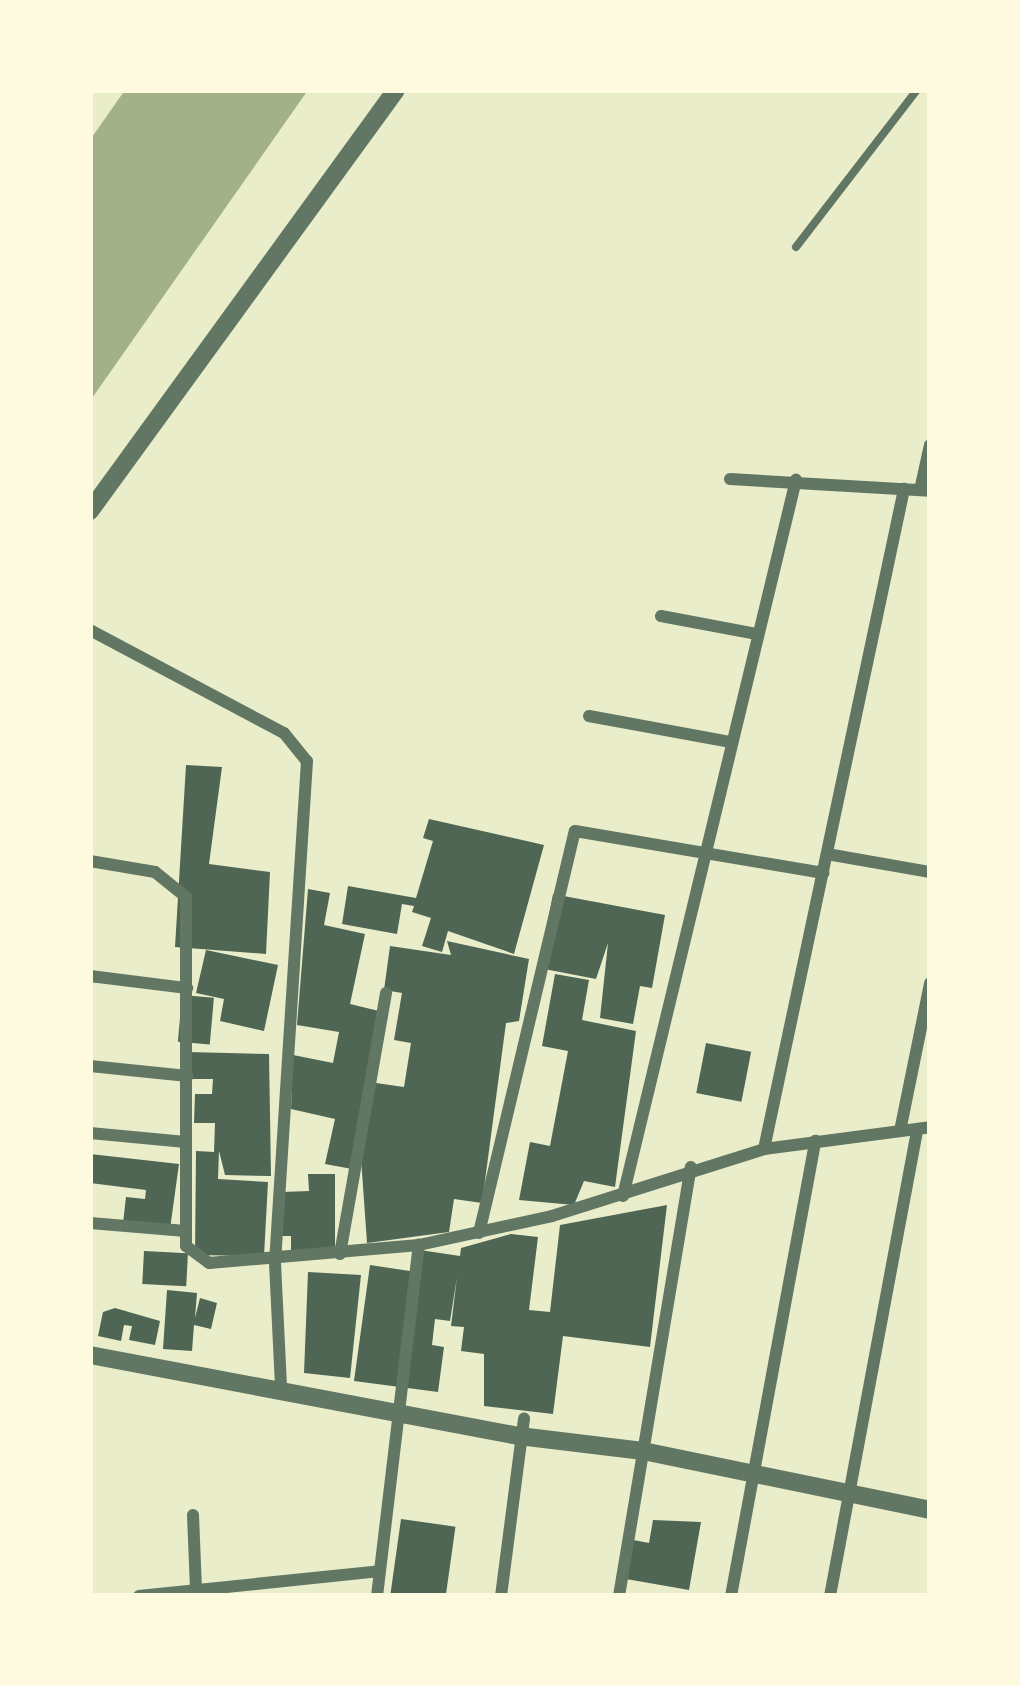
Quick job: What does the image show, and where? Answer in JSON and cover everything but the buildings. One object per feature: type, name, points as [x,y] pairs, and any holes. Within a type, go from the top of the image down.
[{"type":"street","points":[[90,511],[396,90]]},
{"type":"street","points":[[730,478],[925,491],[930,445]]},
{"type":"street","points":[[623,1196],[702,850],[796,479]]},
{"type":"street","points":[[764,1149],[904,489]]},
{"type":"street","points":[[661,616],[757,634]]},
{"type":"street","points":[[90,630],[284,734],[307,761],[275,1262],[281,1387]]},
{"type":"street","points":[[589,716],[730,742]]},
{"type":"street","points":[[479,1233],[575,831],[823,873]]},
{"type":"street","points":[[826,854],[930,872]]},
{"type":"street","points":[[90,861],[174,881],[189,918],[186,1246],[209,1263],[275,1262],[419,1245],[623,1196],[691,1167],[764,1149],[924,1128],[830,1596]]},
{"type":"street","points":[[90,976],[188,988]]},
{"type":"street","points":[[900,1131],[930,983]]},
{"type":"street","points":[[340,1254],[386,993]]},
{"type":"street","points":[[90,1066],[187,1076]]},
{"type":"street","points":[[90,1133],[186,1142]]},
{"type":"street","points":[[731,1596],[815,1141]]},
{"type":"street","points":[[619,1596],[691,1167]]},
{"type":"street","points":[[90,1223],[186,1231]]},
{"type":"street","points":[[376,1596],[419,1245]]},
{"type":"street","points":[[90,1354],[522,1427],[930,1510]]},
{"type":"street","points":[[502,1596],[522,1427]]},
{"type":"street","points":[[194,1515],[196,1590]]},
{"type":"street","points":[[139,1596],[380,1571]]},
{"type":"lane","points":[[796,247],[916,90]]},
{"type":"shaded area","points":[[125,90],[308,90],[90,401],[90,140]]}]
